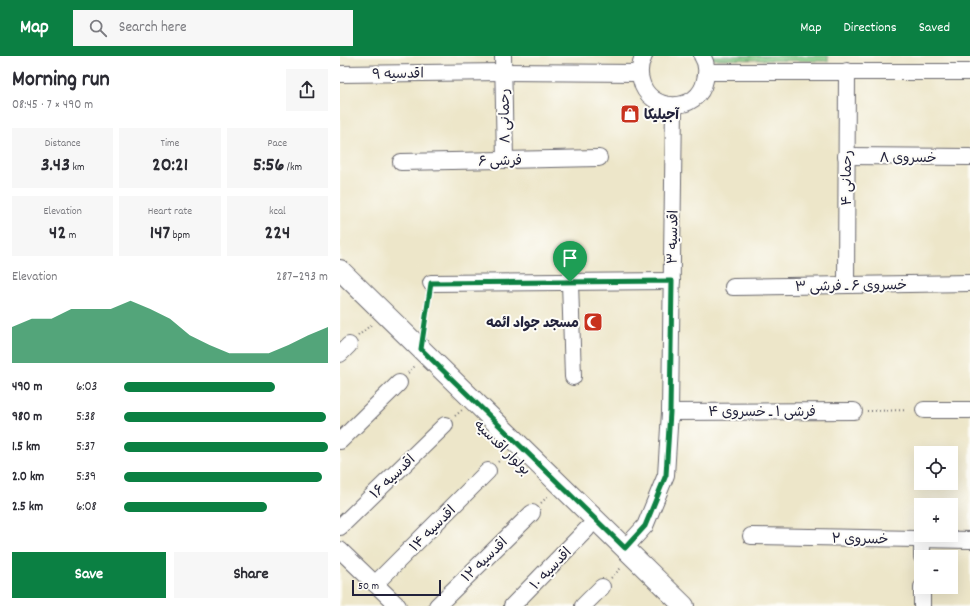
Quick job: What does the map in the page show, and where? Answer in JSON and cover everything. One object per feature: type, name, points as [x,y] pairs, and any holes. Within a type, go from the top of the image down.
[{"type":"main road","name":"بولوار اقدسیه","points":[[341,278],[374,322],[587,529],[624,556],[684,606]]},
{"type":"main road","name":"بولوار اقدسیه","points":[[341,278],[421,349],[624,556],[665,606]]},
{"type":"street","name":"رحمانی ۸","points":[[503,56],[505,160]]},
{"type":"street","points":[[644,56],[639,73],[642,86],[650,97],[661,104],[674,106],[687,103],[698,96],[705,84],[707,72],[702,56]]},
{"type":"street","name":"رحمانی ۴","points":[[846,285],[847,71]]},
{"type":"street","name":"اقدسیه ۹","points":[[340,74],[503,72],[639,73]]},
{"type":"street","points":[[707,72],[970,72]]},
{"type":"street","name":"اقدسیه ۳","points":[[624,556],[645,526],[666,475],[670,412],[674,106]]},
{"type":"street","name":"خسروی ۸","points":[[846,156],[970,157]]},
{"type":"street","name":"فرشی ۶","points":[[400,162],[599,158]]},
{"type":"street","points":[[431,283],[672,281]]},
{"type":"street","points":[[570,282],[573,377]]},
{"type":"street","name":"خسروی ۶ ـ فرشی ۳","points":[[733,287],[970,283]]},
{"type":"street","points":[[340,441],[399,383]]},
{"type":"street","points":[[924,410],[970,410]]},
{"type":"street","name":"فرشی ۱ ـ خسروی ۴","points":[[670,412],[854,411]]},
{"type":"street","name":"اقدسیه ۱۶","points":[[340,527],[445,425]]},
{"type":"street","name":"اقدسیه ۱۴","points":[[376,584],[488,471]]},
{"type":"street","name":"اقدسیه ۱۲","points":[[437,606],[532,512]]},
{"type":"street","name":"اقدسیه ۱۰","points":[[512,606],[587,529]]},
{"type":"street","name":"خسروی ۲","points":[[751,536],[914,539]]},
{"type":"street","name":"خسروی ۲","points":[[958,540],[970,540]]},
{"type":"street","points":[[340,550],[398,606]]},
{"type":"street","points":[[583,606],[602,587]]},
{"type":"street","points":[[922,594],[922,606]]},
{"type":"path","points":[[421,349],[431,283]]},
{"type":"path","points":[[344,349],[374,322]]},
{"type":"path","points":[[854,411],[924,410]]},
{"type":"path","points":[[602,587],[624,556]]},
{"type":"green space","points":[[710,56],[828,56],[828,61],[714,59]]},
{"type":"place","name":"آجیلیکا","points":[[630,114]]},
{"type":"place","name":"مسجد جواد ائمه","points":[[593,322]]},
{"type":"route","points":[[672,281],[670,412],[666,475],[645,526],[625,548],[421,349],[431,283],[570,282],[672,281]]}]
